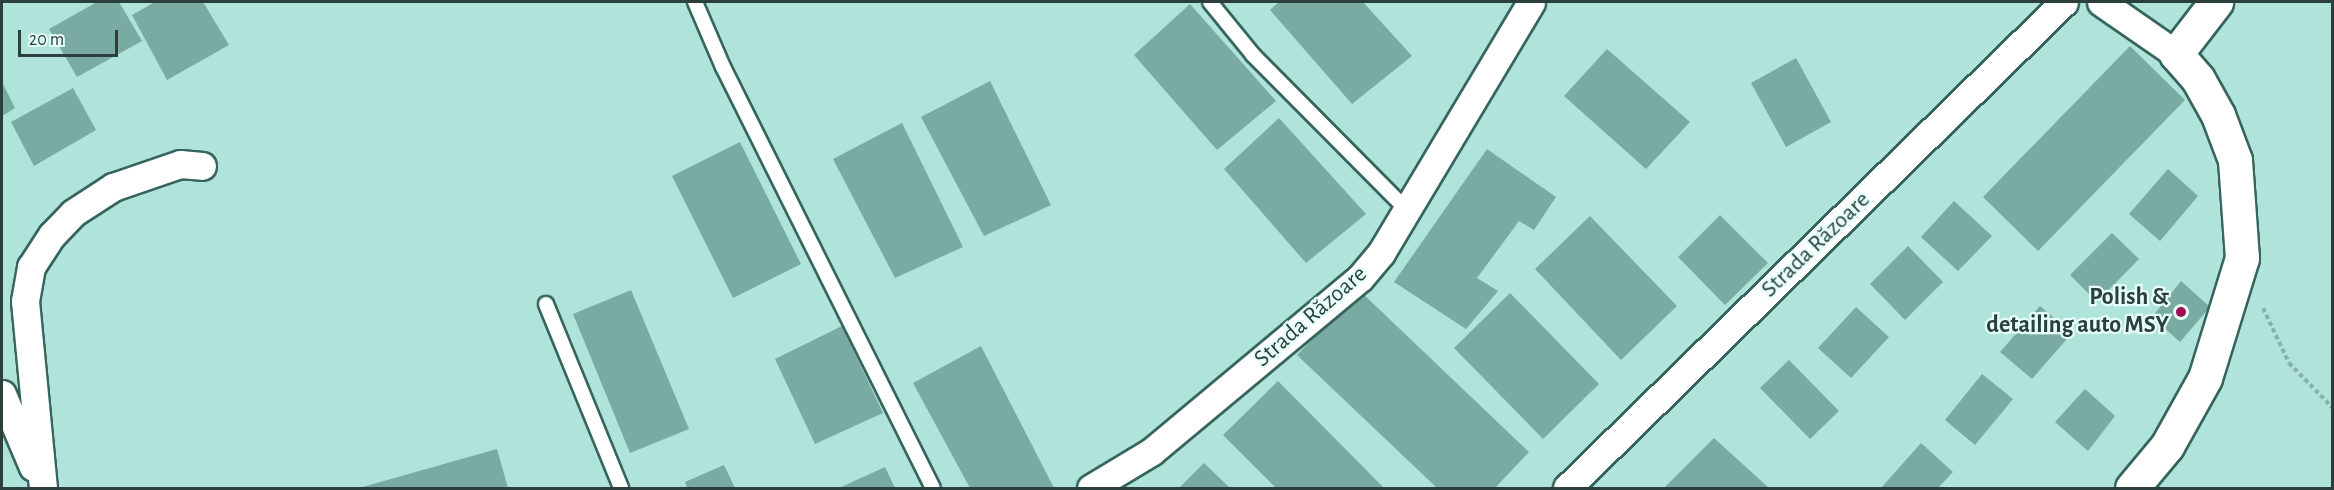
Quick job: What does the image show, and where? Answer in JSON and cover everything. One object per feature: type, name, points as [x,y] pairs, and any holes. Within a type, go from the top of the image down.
[{"type":"street","name":"Strada Răzoare","points":[[1090,489],[1151,452],[1360,278],[1381,253],[1531,2]]},
{"type":"street","name":"Strada Răzoare","points":[[1568,489],[2064,2]]},
{"type":"street","points":[[2101,2],[2176,54],[2198,79],[2218,115],[2235,160],[2242,258],[2205,378],[2167,446],[2132,489]]},
{"type":"street","points":[[2176,54],[2216,2]]},
{"type":"street","points":[[43,489],[25,301],[31,267],[52,235],[73,213],[112,187],[180,165],[202,166]]},
{"type":"street","points":[[2,394],[43,489]]},
{"type":"lane","points":[[695,2],[723,67],[933,489]]},
{"type":"lane","points":[[1210,2],[1253,55],[1407,210]]},
{"type":"lane","points":[[546,304],[621,489]]},
{"type":"path","points":[[2262,307],[2289,363],[2332,406]]},
{"type":"building","points":[[97,2],[119,2],[142,41],[77,77],[49,29]]},
{"type":"building","points":[[155,2],[203,2],[229,45],[167,80],[132,15]]},
{"type":"building","points":[[1279,2],[1363,2],[1412,56],[1352,104],[1270,10]]},
{"type":"building","points":[[1190,4],[1276,101],[1217,150],[1134,55]]},
{"type":"building","points":[[2130,46],[2185,100],[2038,251],[1983,197]]},
{"type":"building","points":[[1607,49],[1690,122],[1646,169],[1564,96]]},
{"type":"building","points":[[1796,58],[1831,122],[1786,147],[1751,83]]},
{"type":"building","points":[[990,81],[1051,205],[984,236],[921,117]]},
{"type":"building","points":[[2,82],[15,108],[2,116]]},
{"type":"building","points":[[73,88],[96,130],[34,166],[11,122]]},
{"type":"building","points":[[1279,118],[1366,214],[1306,263],[1224,169]]},
{"type":"building","points":[[902,123],[963,247],[895,278],[833,159]]},
{"type":"building","points":[[740,142],[801,264],[733,298],[672,176]]},
{"type":"building","points":[[1487,149],[1556,197],[1534,230],[1519,221],[1477,278],[1498,291],[1466,329],[1394,282]]},
{"type":"building","points":[[2168,169],[2198,196],[2160,241],[2129,214]]},
{"type":"building","points":[[1954,201],[1992,236],[1958,271],[1921,237]]},
{"type":"building","points":[[1720,215],[1768,263],[1725,305],[1678,257]]},
{"type":"building","points":[[1590,216],[1677,306],[1621,360],[1535,269]]},
{"type":"building","points":[[2112,233],[2139,259],[2097,302],[2070,275]]},
{"type":"building","points":[[1908,246],[1943,282],[1905,320],[1870,284]]},
{"type":"building","name":"Polish & detailing auto MSY","points":[[2181,281],[2210,307],[2180,342],[2152,317]]},
{"type":"building","points":[[631,290],[689,429],[630,453],[573,314]]},
{"type":"building","points":[[1359,290],[1529,452],[1495,488],[1437,488],[1297,355]]},
{"type":"building","points":[[1510,293],[1599,384],[1543,439],[1454,348]]},
{"type":"building","points":[[2040,306],[2072,333],[2032,379],[2000,352]]},
{"type":"building","points":[[1856,307],[1889,337],[1851,378],[1818,348]]},
{"type":"building","points":[[842,326],[883,413],[815,444],[775,359]]},
{"type":"building","points":[[981,346],[1054,488],[970,488],[913,383]]},
{"type":"building","points":[[1789,360],[1839,411],[1810,439],[1760,388]]},
{"type":"building","points":[[1982,374],[2013,399],[1975,445],[1945,420]]},
{"type":"building","points":[[1278,381],[1384,488],[1276,488],[1223,435]]},
{"type":"building","points":[[2085,389],[2115,416],[2088,451],[2055,422]]},
{"type":"building","points":[[1714,438],[1769,488],[1664,488]]},
{"type":"building","points":[[1921,443],[1953,472],[1938,488],[1881,488]]},
{"type":"building","points":[[497,449],[508,488],[359,488]]},
{"type":"building","points":[[1204,463],[1230,488],[1179,488]]},
{"type":"building","points":[[724,465],[735,488],[687,488],[685,482]]},
{"type":"building","points":[[885,467],[895,488],[839,488]]},
{"type":"place","name":"Polish & detailing auto MSY","points":[[2181,312]]}]
